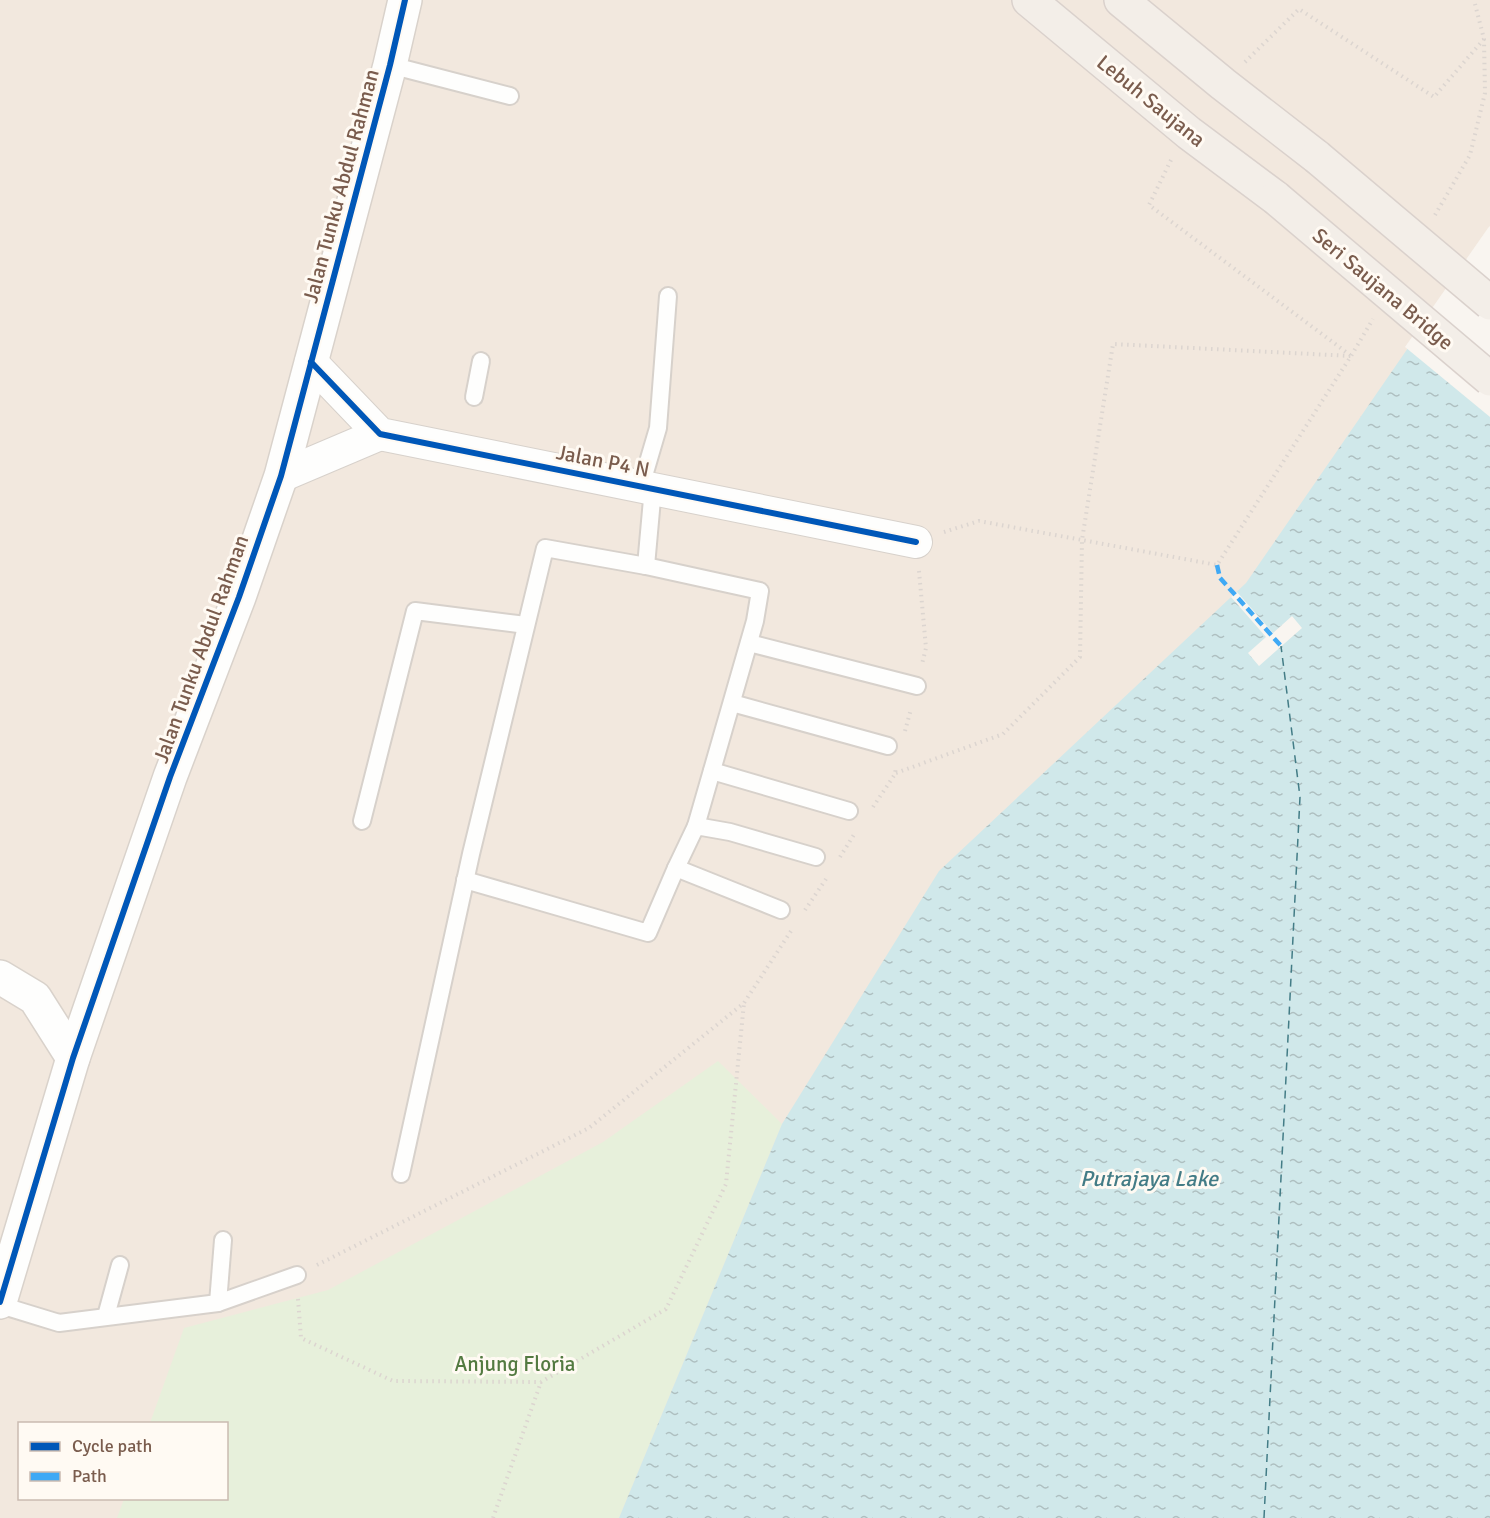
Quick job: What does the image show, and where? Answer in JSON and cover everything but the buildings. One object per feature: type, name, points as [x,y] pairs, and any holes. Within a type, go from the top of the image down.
[{"type":"main road","name":"Lebuh Saujana","points":[[1029,0],[1188,133],[1276,198]]},
{"type":"main road","points":[[1120,0],[1317,157],[1490,303]]},
{"type":"main road","name":"Seri Saujana Bridge","points":[[1276,198],[1490,379]]},
{"type":"street","name":"Jalan Tunku Abdul Rahman","points":[[0,1303],[73,1058],[171,777],[281,476],[390,65],[405,0]]},
{"type":"street","points":[[281,476],[380,434],[311,362]]},
{"type":"street","name":"Jalan P4 N","points":[[380,434],[916,542]]},
{"type":"street","points":[[0,977],[35,998],[73,1058]]},
{"type":"lane","points":[[390,65],[510,96]]},
{"type":"lane","points":[[646,566],[647,487],[658,428],[668,296]]},
{"type":"lane","points":[[474,397],[481,361]]},
{"type":"lane","points":[[400,1174],[465,880],[545,548],[646,566],[760,591],[749,643],[696,826],[648,933],[465,880]]},
{"type":"lane","points":[[362,821],[415,611],[526,625]]},
{"type":"lane","points":[[749,643],[919,678]]},
{"type":"lane","points":[[732,703],[888,746]]},
{"type":"lane","points":[[712,771],[849,811]]},
{"type":"lane","points":[[696,826],[730,832],[816,857]]},
{"type":"lane","points":[[676,868],[782,910]]},
{"type":"lane","points":[[218,1303],[223,1240]]},
{"type":"lane","points":[[106,1316],[120,1265]]},
{"type":"lane","points":[[0,1303],[59,1323],[218,1303],[297,1275]]},
{"type":"path","points":[[1434,216],[1470,155],[1485,93],[1484,39],[1474,0]]},
{"type":"path","points":[[1223,84],[1299,9],[1434,97],[1484,39]]},
{"type":"path","points":[[1188,133],[1172,157],[1149,205],[1351,356]]},
{"type":"path","points":[[919,678],[927,648],[916,542],[979,521],[1217,566],[1375,316]]},
{"type":"path","points":[[895,774],[1003,734],[1080,657],[1082,540],[1113,344],[1351,356]]},
{"type":"path","points":[[903,739],[912,705]]},
{"type":"path","points":[[868,813],[895,774],[898,762]]},
{"type":"path","points":[[836,863],[855,833]]},
{"type":"path","points":[[803,913],[829,873]]},
{"type":"path","points":[[744,1003],[726,1184],[666,1309],[541,1382],[393,1381],[301,1338],[297,1275],[589,1128],[744,1003],[796,923]]},
{"type":"path","points":[[493,1518],[541,1382]]},
{"type":"shaded area","points":[[0,0],[1490,0],[1490,422],[738,1518],[0,1518]]},
{"type":"green space","name":"Anjung Floria","points":[[718,1061],[782,1124],[619,1518],[117,1518],[124,1500],[228,1500],[228,1422],[150,1422],[184,1328],[328,1290],[603,1142]]},
{"type":"water","name":"Putrajaya Lake","points":[[1490,229],[1490,1518],[619,1518],[782,1124],[939,871],[1246,583]]},
{"type":"pier","points":[[1490,226],[1490,417],[1405,347]]},
{"type":"pier","points":[[1237,592],[1273,633],[1292,616],[1302,628],[1259,666],[1248,653],[1266,637],[1231,597]]},
{"type":"ferry route","points":[[1264,1518],[1300,797],[1281,646]]},
{"type":"marked path","points":[[1217,565],[1220,578],[1281,646]]},
{"type":"cycle path","points":[[0,1302],[73,1058],[170,777],[239,597],[281,476],[390,65],[405,0]]},
{"type":"cycle path","points":[[311,362],[380,434],[916,542]]}]
